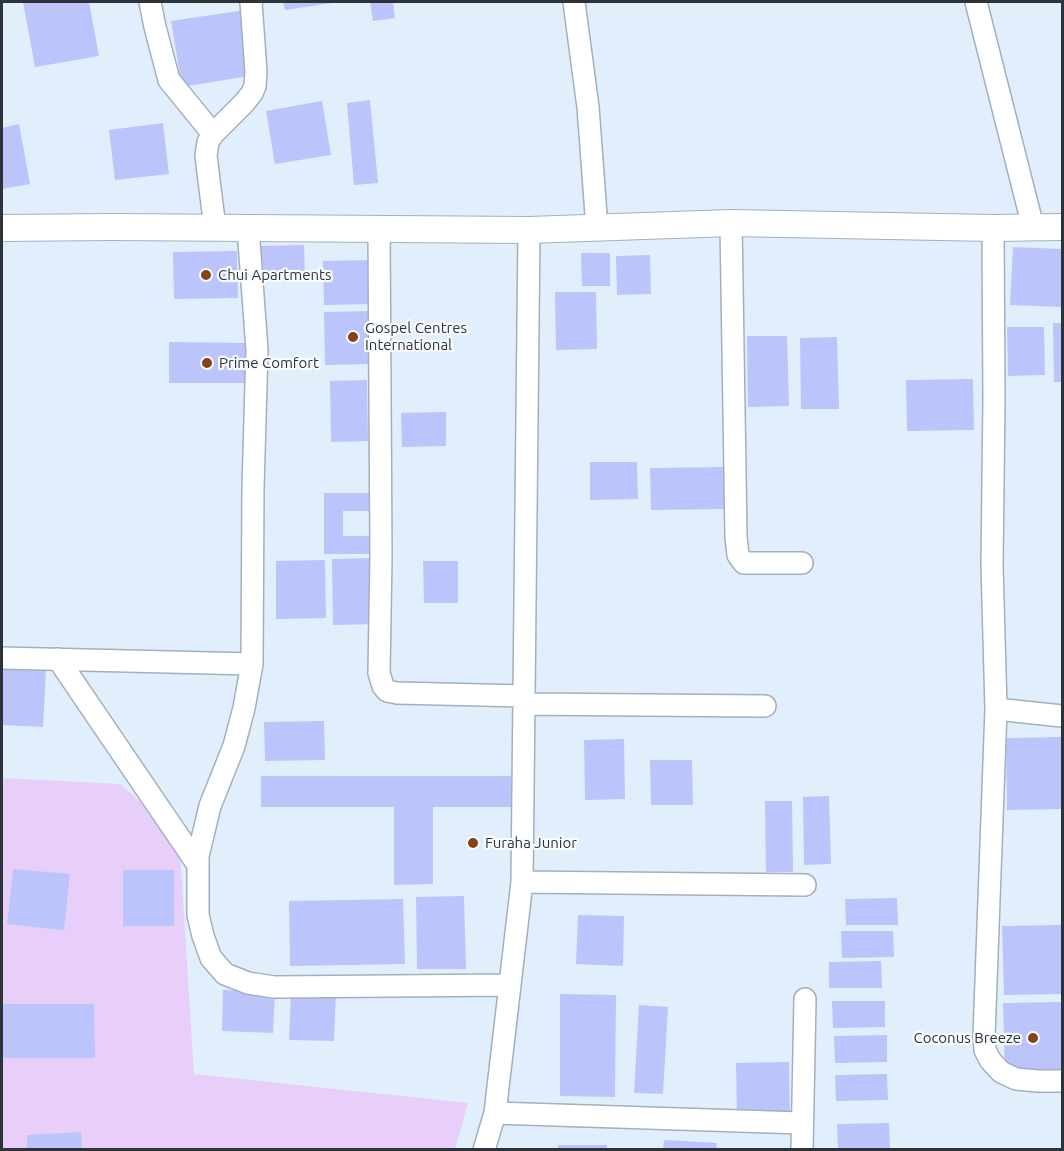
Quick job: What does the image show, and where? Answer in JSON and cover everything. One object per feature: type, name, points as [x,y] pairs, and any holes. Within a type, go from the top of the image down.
[{"type":"street","points":[[150,2],[169,80],[213,134]]},
{"type":"street","points":[[215,228],[206,156],[208,142],[244,103],[255,86],[251,2]]},
{"type":"street","points":[[574,2],[588,106],[597,228]]},
{"type":"street","points":[[976,2],[1033,227]]},
{"type":"street","points":[[731,223],[738,555],[744,563],[802,563]]},
{"type":"street","points":[[2,228],[529,230],[731,223],[993,228],[1062,227]]},
{"type":"street","points":[[248,228],[257,350],[253,488],[252,664],[234,746],[210,806],[198,855],[198,915],[203,936],[212,958],[225,974],[248,983],[274,987],[510,985]]},
{"type":"street","points":[[993,228],[992,565],[996,709],[985,1050],[990,1060],[1001,1072],[1016,1079],[1062,1081]]},
{"type":"street","points":[[379,229],[381,557],[379,673],[387,692],[524,700],[765,706]]},
{"type":"street","points":[[484,1149],[495,1113],[522,882],[529,230]]},
{"type":"street","points":[[2,658],[252,664]]},
{"type":"street","points":[[58,659],[198,865]]},
{"type":"street","points":[[996,709],[1062,716]]},
{"type":"street","points":[[522,882],[805,885]]},
{"type":"street","points":[[802,1149],[805,999]]},
{"type":"street","points":[[495,1113],[801,1124]]},
{"type":"shaded area","points":[[2,778],[120,784],[179,835],[194,1074],[468,1103],[455,1149],[2,1150]]},
{"type":"building","points":[[23,2],[89,2],[99,56],[35,67]]},
{"type":"building","points":[[283,2],[332,2],[332,3],[285,10]]},
{"type":"building","points":[[370,2],[393,2],[395,18],[373,21]]},
{"type":"building","points":[[245,10],[255,75],[182,87],[171,21]]},
{"type":"building","points":[[370,100],[378,183],[354,185],[347,103]]},
{"type":"building","points":[[322,101],[331,155],[275,164],[266,111]]},
{"type":"building","points":[[163,123],[169,174],[115,180],[109,130]]},
{"type":"building","points":[[19,124],[30,184],[2,189],[2,128]]},
{"type":"building","points":[[304,245],[305,278],[259,279],[258,246]]},
{"type":"building","points":[[1013,247],[1062,249],[1062,307],[1010,305]]},
{"type":"building","name":"Chui Apartments","points":[[237,251],[238,298],[174,299],[173,252]]},
{"type":"building","points":[[581,253],[610,253],[610,286],[582,286]]},
{"type":"building","points":[[650,255],[651,294],[617,295],[616,256]]},
{"type":"building","points":[[375,260],[376,304],[324,305],[323,261]]},
{"type":"building","points":[[555,292],[596,292],[597,349],[556,350]]},
{"type":"building","points":[[371,311],[372,364],[325,365],[324,312]]},
{"type":"building","points":[[1053,323],[1062,323],[1062,382],[1054,382]]},
{"type":"building","points":[[1007,327],[1044,327],[1045,375],[1008,376]]},
{"type":"building","points":[[747,336],[787,336],[789,406],[748,407]]},
{"type":"building","points":[[837,337],[839,409],[801,409],[800,338]]},
{"type":"building","name":"Prime Comfort","points":[[169,342],[245,343],[245,383],[169,383]]},
{"type":"building","points":[[973,379],[974,430],[907,431],[906,380]]},
{"type":"building","points":[[367,380],[368,441],[331,442],[330,381]]},
{"type":"building","points":[[446,412],[446,446],[402,447],[401,413]]},
{"type":"building","points":[[590,462],[637,462],[638,499],[590,500]]},
{"type":"building","points":[[725,467],[726,509],[651,510],[650,468]]},
{"type":"building","points":[[324,493],[375,493],[375,511],[343,511],[343,536],[376,536],[375,554],[324,554]]},
{"type":"building","points":[[376,558],[377,624],[333,625],[332,559]]},
{"type":"building","points":[[325,560],[326,618],[276,619],[276,561]]},
{"type":"building","points":[[423,561],[458,561],[458,603],[424,603]]},
{"type":"building","points":[[2,667],[46,669],[43,727],[2,725]]},
{"type":"building","points":[[324,721],[325,760],[265,761],[264,722]]},
{"type":"building","points":[[1062,737],[1062,809],[1007,810],[1006,738]]},
{"type":"building","points":[[624,739],[625,799],[585,800],[584,740]]},
{"type":"building","points":[[650,760],[692,760],[693,805],[651,805]]},
{"type":"building","points":[[261,776],[511,776],[511,807],[433,807],[433,884],[394,885],[394,807],[261,807]]},
{"type":"building","points":[[829,796],[831,864],[804,865],[803,797]]},
{"type":"building","points":[[765,801],[792,801],[793,872],[766,872]]},
{"type":"building","points":[[13,869],[70,874],[64,930],[7,924]]},
{"type":"building","points":[[123,870],[174,870],[174,926],[123,926]]},
{"type":"building","points":[[464,896],[466,969],[417,969],[416,897]]},
{"type":"building","points":[[897,898],[898,925],[846,925],[845,899]]},
{"type":"building","points":[[403,899],[405,964],[290,966],[289,901]]},
{"type":"building","points":[[578,915],[624,916],[623,966],[576,964]]},
{"type":"building","points":[[1062,925],[1062,994],[1004,995],[1002,926]]},
{"type":"building","points":[[841,931],[893,931],[894,957],[842,958]]},
{"type":"building","points":[[881,961],[882,988],[829,988],[829,962]]},
{"type":"building","points":[[223,990],[275,992],[273,1033],[222,1031]]},
{"type":"building","points":[[291,990],[336,991],[334,1041],[289,1040]]},
{"type":"building","points":[[560,994],[616,995],[615,1097],[560,1096]]},
{"type":"building","points":[[832,1001],[885,1001],[885,1027],[833,1028]]},
{"type":"building","name":"Coconus Breeze","points":[[1062,1002],[1062,1072],[1005,1073],[1003,1003]]},
{"type":"building","points":[[2,1004],[94,1004],[95,1058],[2,1058]]},
{"type":"building","points":[[639,1005],[668,1007],[663,1094],[634,1093]]},
{"type":"building","points":[[887,1035],[887,1062],[835,1063],[834,1036]]},
{"type":"building","points":[[789,1062],[790,1115],[737,1116],[736,1063]]},
{"type":"building","points":[[887,1074],[888,1100],[836,1101],[835,1075]]},
{"type":"building","points":[[889,1123],[890,1150],[838,1150],[837,1124]]},
{"type":"building","points":[[81,1132],[82,1150],[27,1150],[27,1135]]},
{"type":"building","points":[[664,1140],[717,1143],[716,1150],[663,1150]]},
{"type":"building","points":[[558,1145],[607,1145],[607,1150],[558,1150]]},
{"type":"place","name":"Chui Apartments","points":[[206,275]]},
{"type":"place","name":"Gospel Centres International","points":[[353,337]]},
{"type":"place","name":"Prime Comfort","points":[[207,363]]},
{"type":"place","name":"Furaha Junior","points":[[473,843]]},
{"type":"place","name":"Coconus Breeze","points":[[1033,1038]]}]
